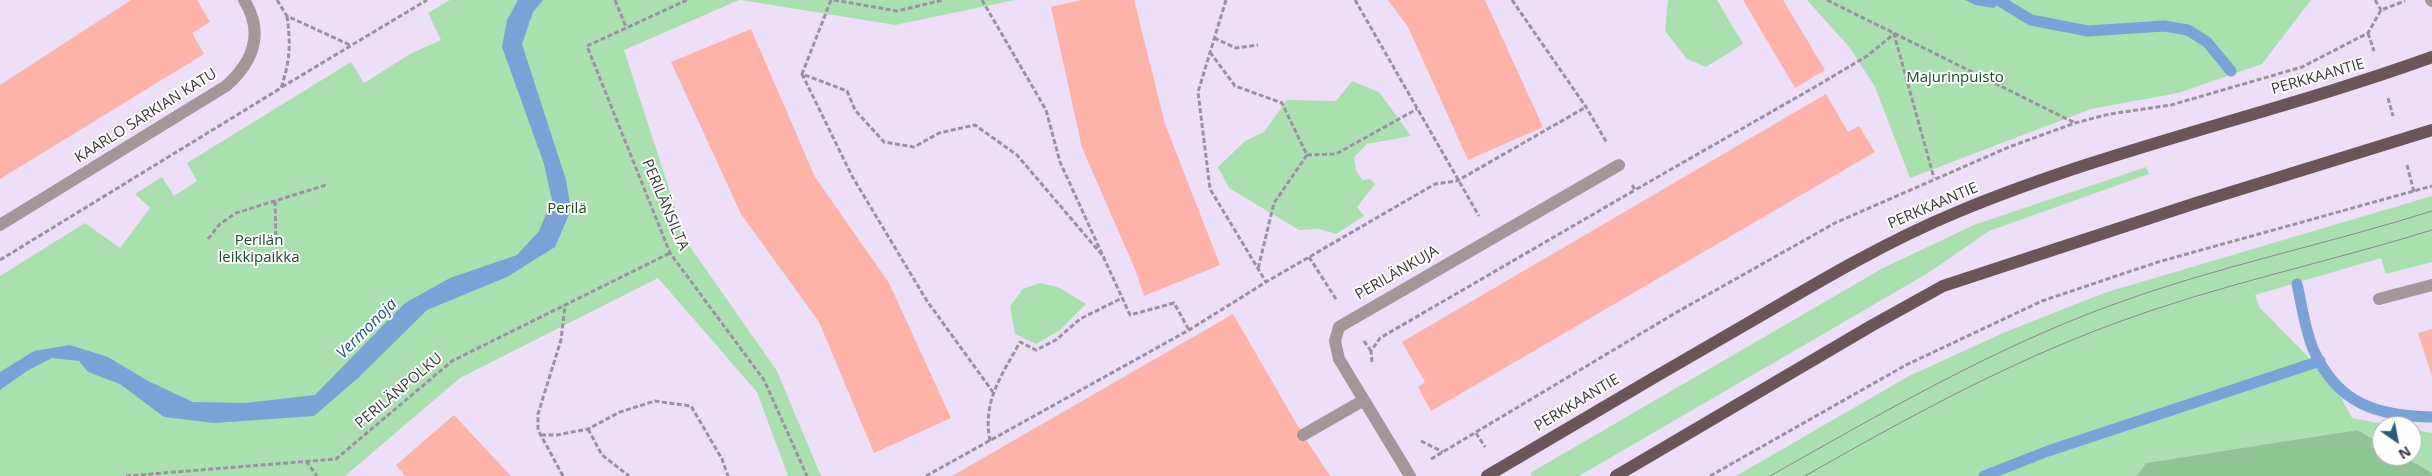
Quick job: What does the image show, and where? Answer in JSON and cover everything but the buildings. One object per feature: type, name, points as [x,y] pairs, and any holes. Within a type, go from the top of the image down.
[{"type":"main road","name":"PERKKAANTIE","points":[[1487,476],[1884,245],[1957,212],[2050,178],[2432,58]]},
{"type":"main road","points":[[1616,476],[1871,326],[1943,286],[2196,203],[2432,130]]},
{"type":"street","name":"KAARLO SARKIAN KATU","points":[[0,225],[226,86],[247,63],[255,34],[254,22],[244,0]]},
{"type":"street","name":"PERILÄNKUJA","points":[[1409,474],[1340,359],[1336,341],[1339,327],[1491,237],[1619,165]]},
{"type":"street","points":[[2379,299],[2432,285]]},
{"type":"street","points":[[1303,435],[1364,400]]},
{"type":"path","points":[[277,0],[286,16],[351,45]]},
{"type":"path","points":[[281,88],[427,0]]},
{"type":"path","points":[[615,0],[626,27],[687,0]]},
{"type":"path","points":[[944,0],[897,11],[833,0],[802,74],[852,176],[927,301],[993,392]]},
{"type":"path","points":[[982,0],[1046,110],[1060,162],[1130,315],[1174,302],[1189,330]]},
{"type":"path","points":[[1226,0],[1198,92],[1210,189],[1266,282]]},
{"type":"path","points":[[1354,0],[1491,237]]},
{"type":"path","points":[[1512,0],[1586,107],[1635,190]]},
{"type":"path","points":[[1827,0],[2075,123]]},
{"type":"path","points":[[2376,0],[2381,10]]},
{"type":"path","points":[[1409,474],[1677,312],[1835,223],[1934,178],[2009,147],[2075,123],[2110,114],[2171,105],[2302,67],[2368,33],[2381,10],[2408,0]]},
{"type":"path","name":"PERILÄNSILTA","points":[[626,27],[588,46],[670,253],[764,380],[807,476]]},
{"type":"path","points":[[2368,33],[2382,75],[2414,192]]},
{"type":"path","points":[[1894,34],[1934,178]]},
{"type":"path","points":[[1373,366],[1371,351],[1380,338],[1496,269],[1820,84],[1867,56],[1894,34]]},
{"type":"path","points":[[1214,38],[1236,48],[1258,45]]},
{"type":"path","points":[[1210,51],[1235,86],[1282,103],[1307,155]]},
{"type":"path","points":[[802,74],[847,91],[856,110],[884,142],[914,148],[939,133],[975,125],[1017,155],[1102,255]]},
{"type":"path","points":[[926,476],[1189,330],[1266,282],[1435,184],[1457,181],[1586,107]]},
{"type":"path","points":[[1307,155],[1336,154],[1416,109]]},
{"type":"path","points":[[1258,269],[1274,203],[1307,155]]},
{"type":"path","points":[[208,239],[220,224],[236,213],[326,185]]},
{"type":"path","points":[[1710,476],[1906,365],[2042,301],[2158,262],[2432,186]]},
{"type":"path","points":[[275,201],[276,242]]},
{"type":"path","name":"PERILÄNPOLKU","points":[[126,476],[336,459],[452,361],[670,253]]},
{"type":"path","points":[[990,441],[986,422],[993,392],[1020,342],[1036,350],[1056,340],[1080,319],[1122,298]]},
{"type":"path","points":[[563,476],[538,430],[538,414],[561,340],[565,306]]},
{"type":"path","points":[[541,435],[557,435],[588,429],[620,412],[655,401],[691,406],[722,459],[728,476]]},
{"type":"path","points":[[588,429],[602,455],[629,476]]},
{"type":"path","points":[[1417,438],[1428,446],[1443,452]]},
{"type":"path","points":[[306,461],[317,476]]},
{"type":"green space","name":"Perilä","points":[[450,0],[739,0],[624,50],[686,241],[777,371],[821,476],[788,476],[757,392],[658,278],[460,378],[345,476],[0,476],[0,276],[85,223],[120,248],[150,208],[135,194],[162,177],[174,196],[197,181],[187,163],[351,62],[364,83],[410,54],[441,40],[428,13]]},
{"type":"green space","points":[[741,0],[1015,0],[895,25]]},
{"type":"green space","points":[[1668,0],[1717,0],[1743,44],[1706,67],[1687,59],[1665,31]]},
{"type":"green space","name":"Majurinpuisto","points":[[1807,0],[2311,0],[2262,64],[2178,93],[2091,109],[1910,178],[1875,87],[1850,48]]},
{"type":"green space","points":[[1352,81],[1379,92],[1411,136],[1367,144],[1354,157],[1356,170],[1362,180],[1370,179],[1375,184],[1357,207],[1364,216],[1336,234],[1319,229],[1299,230],[1229,188],[1218,167],[1245,141],[1264,132],[1287,100],[1336,101]]},
{"type":"green space","points":[[2146,167],[2149,174],[1989,231],[1928,273],[1579,476],[1532,476],[1530,473],[1883,268],[1974,225]]},
{"type":"green space","points":[[2432,196],[2432,262],[2386,274],[2381,258],[2255,295],[2260,308],[2333,382],[2352,418],[2372,422],[2372,438],[2357,430],[2146,463],[2137,476],[1736,476],[1909,376],[2003,333],[2104,293]]},
{"type":"green space","points":[[1040,283],[1058,287],[1086,304],[1060,330],[1036,344],[1015,334],[1010,306],[1023,289]]},
{"type":"green space","points":[[2357,430],[2372,438],[2372,466],[2420,466],[2432,473],[2432,476],[2137,476],[2146,463]]},
{"type":"green space","points":[[2422,431],[2432,433],[2432,473],[2420,466],[2422,466]]},
{"type":"water","points":[[518,0],[543,0],[533,12],[522,44],[566,180],[571,210],[555,247],[507,277],[427,310],[358,378],[314,416],[214,423],[164,417],[120,384],[88,372],[79,361],[52,358],[27,371],[0,390],[0,372],[34,351],[70,345],[108,357],[148,381],[193,402],[245,403],[315,395],[405,303],[450,278],[517,255],[539,231],[552,200],[544,164],[502,47],[507,20]]},
{"type":"water","points":[[1965,0],[2000,0],[1994,8],[1975,5]]},
{"type":"waterway","name":"Vermonoja","points":[[1998,0],[2031,20],[2088,31],[2164,26],[2188,30],[2207,42],[2231,71]]},
{"type":"waterway","name":"Vermonoja","points":[[2297,284],[2306,327],[2314,351],[2335,384],[2361,404],[2377,410],[2394,414],[2432,417]]},
{"type":"waterway","points":[[1984,476],[2048,451],[2320,361]]},
{"type":"tram line","points":[[1770,476],[1936,384],[2021,342],[2065,323],[2189,279],[2432,211]]},
{"type":"tram line","points":[[1805,476],[1880,434],[1994,375],[2113,324],[2232,286],[2432,230]]},
{"type":"park label","name":"Perilän leikkipaikka","points":[[259,250]]}]
